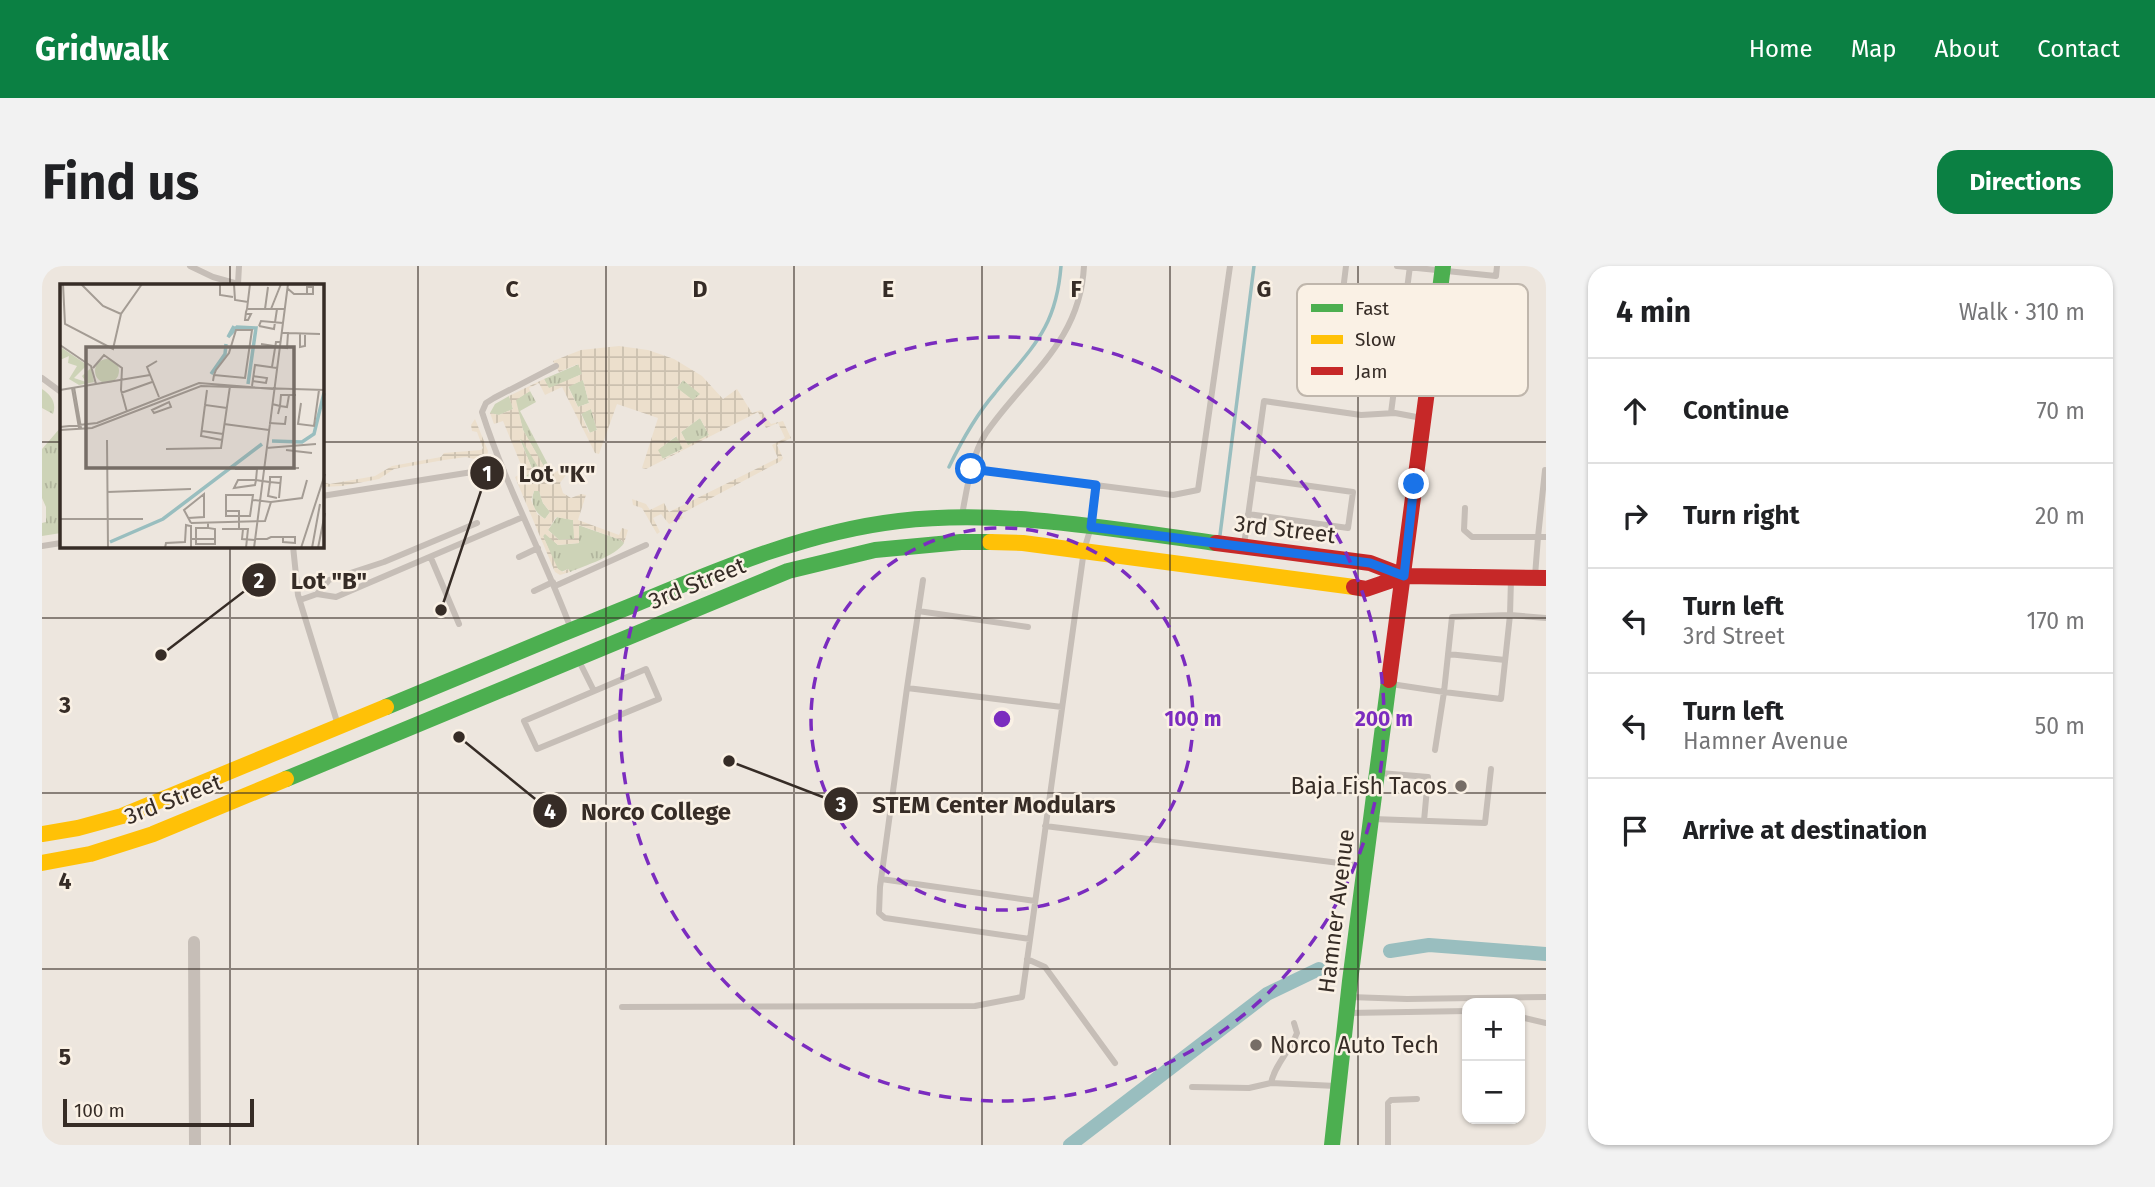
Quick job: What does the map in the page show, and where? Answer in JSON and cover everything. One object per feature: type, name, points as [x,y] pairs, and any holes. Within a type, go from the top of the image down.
[{"type":"street","name":"Hamner Avenue","points":[[1332,1145],[1348,997],[1426,396]]},
{"type":"street","name":"3rd Street","points":[[42,834],[122,817],[732,564],[797,542],[859,527],[901,520],[962,517],[1091,527],[1370,563],[1404,576],[1540,578]]},
{"type":"street","name":"3rd Street","points":[[42,863],[90,854],[153,834],[788,570],[875,550],[961,542],[1023,543],[1366,589],[1404,576]]},
{"type":"street","points":[[339,727],[347,753]]},
{"type":"street","points":[[194,942],[195,1145]]},
{"type":"lane","points":[[190,266],[213,277],[238,284],[239,266]]},
{"type":"lane","points":[[962,517],[971,469],[985,435],[1049,358],[1078,309],[1084,266]]},
{"type":"lane","points":[[971,469],[1173,495],[1198,490],[1230,266]]},
{"type":"lane","points":[[1343,284],[1346,266]]},
{"type":"lane","points":[[1397,266],[1496,276],[1497,266]]},
{"type":"lane","points":[[556,366],[486,403],[482,412],[571,631]]},
{"type":"lane","points":[[42,378],[60,391]]},
{"type":"lane","points":[[1391,413],[1393,396]]},
{"type":"lane","points":[[1244,547],[1264,401],[1361,415],[1391,413],[1423,418]]},
{"type":"lane","points":[[324,496],[491,469],[504,471]]},
{"type":"lane","points":[[1540,578],[1538,537],[1545,470]]},
{"type":"lane","points":[[1248,514],[1348,528],[1353,492],[1253,478]]},
{"type":"lane","points":[[622,1007],[975,1006],[1022,997],[1084,550],[1091,527],[1096,485]]},
{"type":"lane","points":[[1465,508],[1464,530],[1472,537],[1546,537]]},
{"type":"lane","points":[[317,594],[336,597],[523,517]]},
{"type":"lane","points":[[300,600],[317,594],[330,580],[384,562],[477,523]]},
{"type":"lane","points":[[42,546],[60,542]]},
{"type":"lane","points":[[534,591],[646,545]]},
{"type":"lane","points":[[293,548],[300,600],[339,727]]},
{"type":"lane","points":[[519,556],[538,548]]},
{"type":"lane","points":[[431,558],[459,624]]},
{"type":"lane","points":[[1389,684],[1501,699],[1511,578]]},
{"type":"lane","points":[[923,580],[906,688],[878,913],[886,918],[1030,939]]},
{"type":"lane","points":[[918,611],[1028,627]]},
{"type":"lane","points":[[1435,750],[1451,617],[1510,615],[1546,618]]},
{"type":"lane","points":[[1448,654],[1505,660]]},
{"type":"lane","points":[[580,656],[581,665],[594,691]]},
{"type":"lane","points":[[646,669],[659,699],[537,749],[524,721],[594,691],[646,669]]},
{"type":"lane","points":[[906,688],[1062,707]]},
{"type":"lane","points":[[1371,819],[1485,823],[1492,769]]},
{"type":"lane","points":[[1377,773],[1428,777],[1424,821]]},
{"type":"lane","points":[[1045,826],[1365,867]]},
{"type":"lane","points":[[881,879],[1035,901]]},
{"type":"lane","points":[[1027,959],[1045,967],[1115,1063]]},
{"type":"lane","points":[[1348,997],[1407,999],[1546,996]]},
{"type":"lane","points":[[1348,997],[1462,1011]]},
{"type":"lane","points":[[1525,1018],[1546,1023]]},
{"type":"lane","points":[[1271,1083],[1273,1072],[1291,1048],[1297,1033],[1294,1023]]},
{"type":"lane","points":[[1192,1087],[1249,1088],[1271,1083],[1338,1086]]},
{"type":"lane","points":[[1388,1145],[1388,1103],[1391,1100],[1417,1099]]},
{"type":"green space","points":[[622,358],[621,368],[602,368],[601,359]]},
{"type":"green space","points":[[579,364],[582,374],[549,389],[544,379]]},
{"type":"green space","points":[[583,380],[589,403],[578,407],[568,386]]},
{"type":"green space","points":[[683,380],[701,394],[693,401],[677,388]]},
{"type":"green space","points":[[42,389],[52,400],[53,414],[42,408]]},
{"type":"green space","points":[[530,391],[536,402],[520,411],[553,474],[549,476],[523,430],[515,400]]},
{"type":"green space","points":[[509,396],[513,409],[499,415],[490,413],[495,404]]},
{"type":"green space","points":[[591,409],[597,430],[590,433],[581,413]]},
{"type":"green space","points":[[700,418],[709,435],[688,446],[681,432]]},
{"type":"green space","points":[[60,428],[60,533],[42,536],[46,507],[42,498],[42,449]]},
{"type":"green space","points":[[677,436],[684,448],[662,459],[657,450]]},
{"type":"green space","points":[[522,438],[545,478],[541,483],[524,481],[522,478],[533,471],[520,439]]},
{"type":"green space","points":[[534,491],[539,491],[550,512],[545,519],[534,507]]},
{"type":"green space","points":[[557,517],[573,520],[575,539],[559,540],[548,530]]},
{"type":"green space","points":[[578,525],[624,543],[599,560],[570,572],[568,569],[561,572],[556,567],[543,536],[545,533],[558,545],[579,543]]},
{"type":"shaded area","points":[[619,346],[648,350],[674,359],[702,376],[723,399],[737,389],[752,413],[761,410],[771,424],[783,421],[791,438],[777,445],[783,458],[681,514],[683,518],[669,524],[661,514],[653,518],[660,532],[657,534],[642,508],[633,505],[632,499],[646,504],[650,510],[664,503],[669,512],[778,458],[772,445],[785,438],[778,423],[766,428],[758,412],[646,469],[642,468],[658,418],[617,404],[599,454],[595,453],[562,387],[545,395],[539,383],[529,388],[530,391],[516,400],[523,430],[549,475],[562,469],[566,475],[560,483],[563,493],[571,498],[586,495],[578,520],[619,535],[622,528],[628,530],[624,543],[579,525],[579,543],[558,545],[545,534],[543,536],[558,569],[563,572],[568,569],[570,572],[560,575],[555,572],[515,477],[524,472],[503,421],[494,424],[490,413],[499,415],[513,409],[509,396],[544,379],[549,388],[582,374],[578,364],[559,372],[553,361],[581,350]],"holes":[[[583,380],[589,403],[578,407],[568,387]],[[683,380],[700,394],[693,400],[677,388]],[[591,409],[597,430],[589,433],[581,414]],[[700,418],[709,435],[688,445],[681,432]],[[676,436],[683,449],[663,459],[658,450]],[[521,439],[540,470],[537,472],[539,476],[543,475],[545,478],[541,483],[524,481],[523,478],[533,471],[520,440]],[[534,491],[539,491],[550,512],[545,519],[537,514],[531,500]],[[556,517],[573,520],[574,539],[559,540],[548,530]]]},
{"type":"shaded area","points":[[475,419],[488,451],[487,457],[482,461],[466,457],[444,460],[394,469],[379,479],[324,487],[324,482],[330,484],[375,476],[392,466],[441,457],[444,453],[481,450],[483,448],[477,432],[472,431],[471,425]]},
{"type":"waterway","points":[[949,467],[982,410],[1031,349],[1048,322],[1054,306],[1061,266]]},
{"type":"waterway","points":[[1220,535],[1254,266]]},
{"type":"waterway","points":[[1390,951],[1429,945],[1546,954]]},
{"type":"waterway","points":[[1070,1145],[1267,994],[1319,969]]},
{"type":"traffic: fast","points":[[1441,284],[1443,266]]},
{"type":"traffic: fast","points":[[386,707],[729,566],[796,543],[864,526],[899,521],[978,517],[1058,522],[1216,543]]},
{"type":"traffic: fast","points":[[286,779],[788,571],[875,550],[990,542]]},
{"type":"traffic: fast","points":[[1332,1145],[1389,680]]},
{"type":"traffic: slow","points":[[990,542],[1023,543],[1354,587]]},
{"type":"traffic: slow","points":[[42,834],[122,816],[386,707]]},
{"type":"traffic: slow","points":[[42,863],[90,854],[153,834],[286,779]]},
{"type":"traffic: jam","points":[[1389,680],[1426,396]]},
{"type":"traffic: jam","points":[[1216,543],[1370,563],[1404,576]]},
{"type":"traffic: jam","points":[[1354,587],[1366,589],[1404,576],[1546,578]]},
{"type":"place","name":"Lot \"K\"","points":[[441,610]]},
{"type":"place","name":"Lot \"B\"","points":[[161,655]]},
{"type":"place","name":"Norco College","points":[[459,737]]},
{"type":"place","name":"STEM Center Modulars","points":[[729,761]]},
{"type":"place","name":"Baja Fish Tacos","points":[[1461,786]]},
{"type":"place","name":"Norco Auto Tech","points":[[1256,1045]]},
{"type":"route","points":[[971,469],[1096,485],[1091,527],[1370,563],[1404,576],[1414,484]]}]
